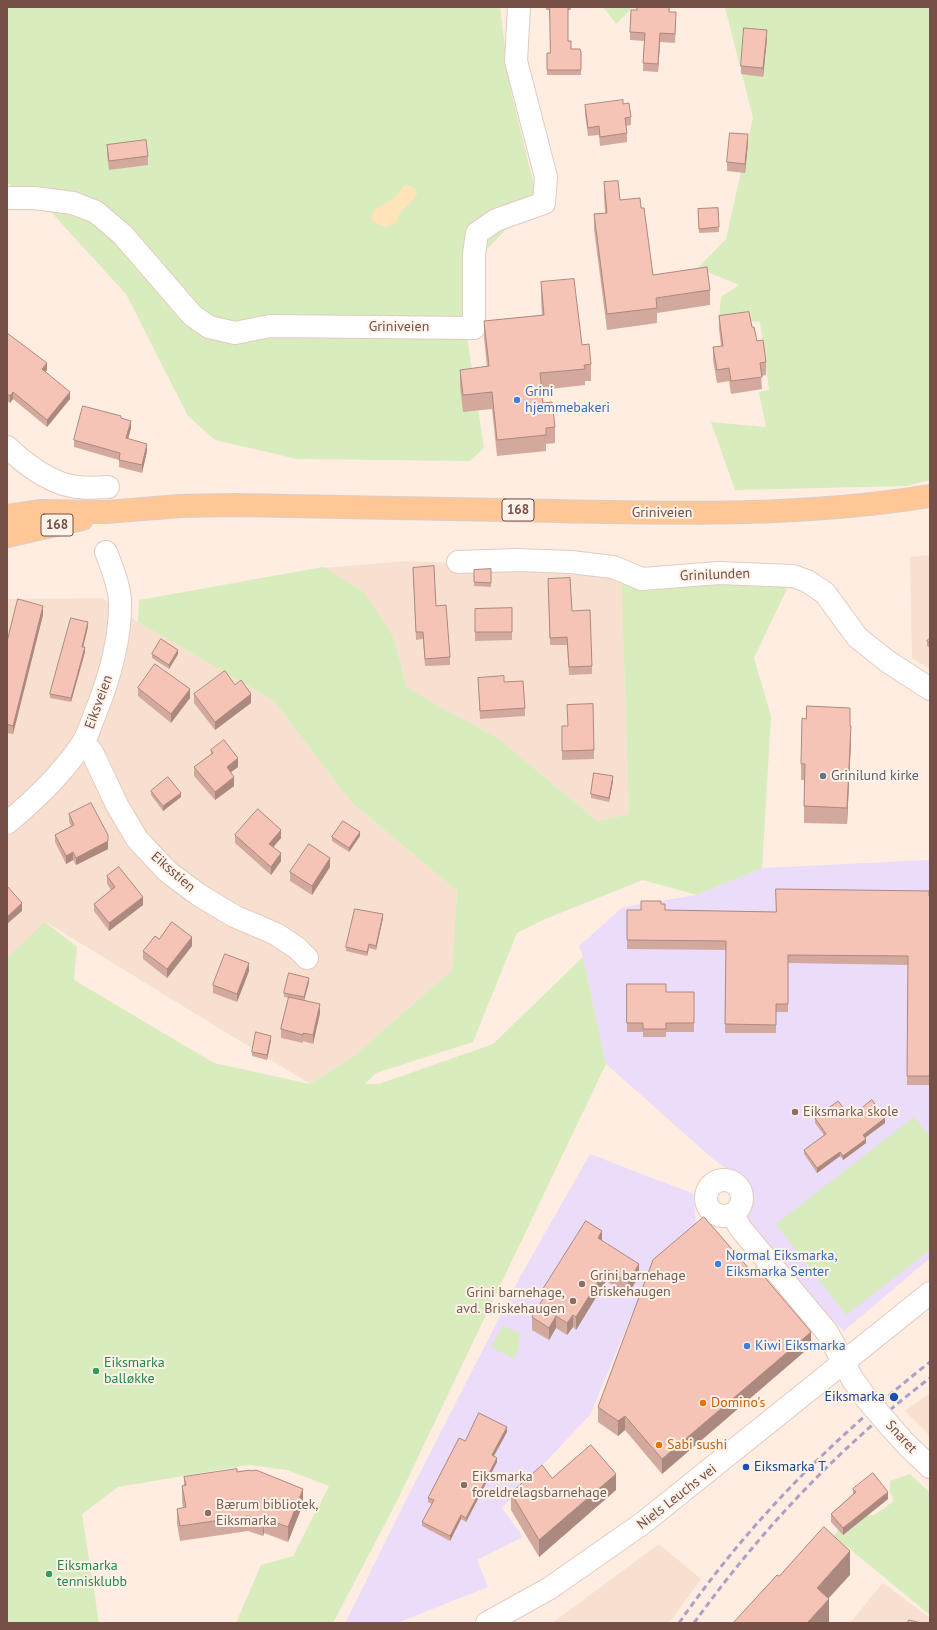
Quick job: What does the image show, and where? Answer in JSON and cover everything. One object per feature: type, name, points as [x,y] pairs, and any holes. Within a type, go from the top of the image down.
[{"type":"main road","name":"Griniveien","points":[[7,516],[42,511],[106,512],[180,506],[235,505],[661,513],[786,511],[854,506],[930,496]]},
{"type":"main road","name":"Griniveien","points":[[7,536],[47,528],[106,512]]},
{"type":"street","name":"Griniveien","points":[[7,198],[34,198],[73,202],[96,212],[123,235],[192,314],[209,327],[235,333],[270,326],[474,328],[474,254],[477,233],[496,220],[544,203],[546,177],[516,61],[519,7]]},
{"type":"street","points":[[7,447],[21,460],[59,483],[84,488],[108,487]]},
{"type":"street","name":"Eiksveien","points":[[7,823],[64,769],[84,743],[105,691],[118,625],[120,602],[118,586],[106,552]]},
{"type":"street","name":"Grinilunden","points":[[458,562],[518,560],[571,562],[613,567],[642,579],[719,572],[793,576],[807,581],[825,593],[857,637],[887,661],[930,689]]},
{"type":"street","name":"Eiksstien","points":[[84,743],[92,752],[117,805],[137,839],[168,872],[199,895],[234,916],[276,934],[307,958]]},
{"type":"street","name":"Snaret","points":[[732,1214],[741,1228],[827,1332],[853,1380],[866,1398],[906,1444],[930,1467]]},
{"type":"street","name":"Niels Leuchs vei","points":[[487,1623],[550,1588],[643,1523],[930,1293]]},
{"type":"shaded area","points":[[930,555],[930,669],[912,658],[910,557]]},
{"type":"shaded area","points":[[406,561],[621,570],[629,814],[597,821],[499,739],[439,707],[407,687],[393,636],[364,592],[323,568]]},
{"type":"shaded area","points":[[103,598],[138,622],[274,701],[351,802],[457,891],[452,970],[355,1055],[310,1084],[46,922],[7,965],[7,599]]},
{"type":"shaded area","name":"Eiksmarka skole","points":[[930,860],[930,1258],[844,1331],[758,1250],[746,1224],[748,1200],[745,1187],[739,1180],[728,1173],[727,1169],[713,1159],[606,1064],[583,957],[579,946],[623,907],[697,895],[762,868]]},
{"type":"shaded area","points":[[590,1154],[694,1194],[696,1227],[642,1291],[590,1415],[502,1508],[523,1537],[477,1560],[488,1587],[397,1623],[345,1623],[520,1277]]},
{"type":"shaded area","points":[[930,1393],[930,1436],[905,1411]]},
{"type":"shaded area","points":[[659,1544],[701,1579],[669,1623],[552,1623]]},
{"type":"shaded area","points":[[883,1583],[930,1618],[930,1623],[850,1623]]},
{"type":"green space","points":[[7,7],[500,7],[510,87],[537,198],[482,254],[464,318],[484,448],[470,461],[297,459],[215,440],[188,416],[126,294],[51,212],[7,183]]},
{"type":"green space","points":[[603,7],[633,7],[616,24]]},
{"type":"green space","points":[[725,7],[930,7],[930,480],[906,486],[735,490],[711,422],[766,427],[759,392],[769,390],[760,322],[719,318],[721,297],[739,285],[698,268],[726,239],[753,118]]},
{"type":"green space","points":[[323,567],[364,592],[393,636],[407,687],[499,739],[597,821],[629,814],[621,570],[793,576],[754,658],[771,716],[762,868],[697,895],[643,880],[545,919],[517,933],[473,1042],[376,1073],[365,1084],[379,1084],[493,1044],[583,957],[606,1064],[397,1501],[333,1623],[236,1623],[261,1565],[293,1556],[329,1486],[287,1470],[249,1465],[118,1487],[82,1514],[99,1623],[7,1623],[7,958],[45,922],[77,947],[74,980],[214,1063],[310,1084],[355,1055],[452,970],[457,891],[351,802],[274,701],[138,622],[139,600]]},
{"type":"green space","points":[[914,1117],[930,1137],[930,1250],[846,1315],[776,1224]]},
{"type":"green space","points":[[503,1326],[520,1333],[518,1349],[514,1359],[491,1347]]},
{"type":"green space","points":[[910,1474],[930,1493],[930,1615],[834,1536],[840,1527],[860,1516],[874,1515],[894,1501],[890,1492],[890,1481]]},
{"type":"sand","points":[[405,185],[413,187],[417,193],[412,201],[400,213],[395,224],[386,227],[373,222],[372,213],[379,207],[392,200]]},
{"type":"building","points":[[550,7],[568,7],[568,41],[571,41],[571,49],[580,49],[581,70],[547,70],[547,53],[550,53]]},
{"type":"building","points":[[637,7],[669,7],[669,12],[676,12],[675,34],[660,33],[658,64],[643,63],[645,33],[630,32],[631,10],[637,10]]},
{"type":"building","points":[[744,28],[767,30],[763,68],[741,66]]},
{"type":"building","points":[[623,100],[623,104],[629,103],[631,117],[625,118],[627,133],[600,137],[599,126],[588,128],[585,105]]},
{"type":"building","points":[[730,133],[748,134],[745,164],[727,162]]},
{"type":"building","points":[[146,140],[148,156],[109,161],[107,145]]},
{"type":"building","points":[[618,181],[620,200],[640,198],[641,208],[644,208],[653,275],[707,267],[710,290],[656,298],[657,308],[607,314],[594,214],[607,213],[604,182]]},
{"type":"building","points":[[718,208],[719,227],[699,229],[698,209]]},
{"type":"building","points":[[574,279],[582,345],[589,344],[591,364],[584,365],[585,369],[540,373],[543,403],[552,402],[555,427],[546,428],[546,435],[497,440],[492,392],[463,395],[460,370],[489,366],[484,321],[544,315],[541,282]]},
{"type":"building","points":[[749,312],[757,341],[763,340],[766,362],[760,363],[762,377],[731,381],[729,368],[717,370],[713,347],[723,346],[719,316]]},
{"type":"building","points":[[7,333],[47,363],[42,369],[70,392],[47,420],[13,392],[10,396],[7,394]]},
{"type":"building","points":[[83,406],[121,416],[121,418],[131,421],[126,438],[147,444],[142,465],[119,460],[120,453],[74,440]]},
{"type":"building","points":[[434,566],[436,606],[446,605],[450,657],[425,659],[423,632],[416,632],[413,568]]},
{"type":"building","points":[[491,569],[491,583],[474,582],[474,570]]},
{"type":"building","points":[[570,578],[572,611],[590,610],[592,666],[569,667],[567,637],[550,638],[548,579]]},
{"type":"building","points":[[18,599],[43,606],[13,726],[7,724],[7,642]]},
{"type":"building","points":[[512,608],[512,632],[475,632],[475,609]]},
{"type":"building","points":[[71,618],[88,622],[82,647],[85,647],[71,698],[50,694]]},
{"type":"building","points":[[161,639],[178,650],[169,665],[152,654]]},
{"type":"building","points":[[155,664],[190,689],[171,714],[138,688]]},
{"type":"building","points":[[225,671],[235,685],[241,680],[251,694],[215,722],[194,694]]},
{"type":"building","points":[[504,676],[504,682],[523,681],[525,708],[480,711],[478,678]]},
{"type":"building","points":[[593,704],[594,750],[562,751],[562,726],[568,726],[567,705]]},
{"type":"building","name":"Grinilund kirke","points":[[807,706],[850,708],[851,726],[847,808],[804,806],[805,764],[801,764],[802,718],[806,719]]},
{"type":"building","points":[[224,740],[238,758],[227,767],[234,777],[215,792],[194,767],[213,753],[211,750]]},
{"type":"building","points":[[594,773],[613,776],[609,798],[591,794]]},
{"type":"building","points":[[168,777],[181,793],[163,806],[151,791]]},
{"type":"building","points":[[91,803],[108,835],[108,841],[76,858],[73,852],[66,856],[55,835],[74,825],[69,814]]},
{"type":"building","points":[[258,809],[281,830],[269,844],[281,853],[271,867],[235,835]]},
{"type":"building","points":[[343,821],[360,832],[349,848],[332,837]]},
{"type":"building","points":[[309,844],[330,858],[312,886],[290,872]]},
{"type":"building","points":[[119,867],[143,897],[109,923],[94,904],[115,887],[107,876]]},
{"type":"building","points":[[7,886],[22,903],[7,917]]},
{"type":"building","points":[[776,889],[929,891],[930,1076],[907,1076],[908,956],[788,955],[788,1004],[776,1004],[776,1025],[725,1024],[726,941],[627,940],[627,910],[641,910],[641,901],[661,901],[661,904],[665,904],[665,910],[776,912]]},
{"type":"building","points":[[355,909],[383,914],[376,946],[369,944],[367,952],[346,947]]},
{"type":"building","points":[[172,922],[192,937],[167,969],[143,951],[155,936],[159,939]]},
{"type":"building","points":[[225,954],[249,963],[237,994],[213,985]]},
{"type":"building","points":[[289,973],[309,978],[304,997],[284,993]]},
{"type":"building","points":[[627,984],[666,984],[666,992],[694,992],[694,1023],[666,1023],[666,1029],[643,1029],[643,1023],[627,1023]]},
{"type":"building","points":[[289,997],[320,1004],[313,1035],[303,1033],[303,1035],[281,1029]]},
{"type":"building","points":[[256,1032],[271,1036],[267,1055],[252,1052]]},
{"type":"building","points":[[872,1100],[885,1118],[863,1135],[866,1139],[843,1156],[840,1152],[817,1168],[804,1150],[826,1134],[815,1118],[838,1101],[850,1117]]},
{"type":"building","points":[[704,1217],[751,1271],[756,1267],[811,1332],[662,1459],[625,1416],[618,1421],[598,1407],[653,1260]]},
{"type":"building","points":[[586,1221],[602,1231],[598,1238],[639,1264],[628,1282],[606,1269],[576,1317],[573,1315],[567,1323],[556,1316],[549,1328],[532,1317],[546,1294],[542,1291]]},
{"type":"building","points":[[479,1413],[507,1427],[492,1455],[497,1458],[466,1518],[461,1515],[450,1536],[422,1522],[434,1500],[428,1498],[459,1438],[465,1441]]},
{"type":"building","points":[[591,1445],[616,1474],[539,1540],[511,1493],[542,1465],[552,1478]]},
{"type":"building","points":[[237,1469],[237,1472],[256,1470],[303,1489],[288,1527],[264,1518],[263,1521],[248,1516],[180,1526],[177,1509],[186,1507],[182,1486],[186,1485],[184,1477]]},
{"type":"building","points":[[873,1473],[888,1492],[843,1528],[831,1514],[856,1492],[853,1489]]},
{"type":"building","points":[[824,1527],[850,1551],[817,1588],[829,1599],[807,1623],[733,1623],[777,1575],[779,1576]]},
{"type":"building","points":[[909,1620],[921,1623],[908,1623]]},
{"type":"railway","points":[[679,1623],[706,1585],[794,1483],[859,1421],[930,1362]]},
{"type":"railway","points":[[694,1623],[746,1555],[803,1492],[864,1432],[930,1378]]},
{"type":"place","name":"Grini hjemmebakeri","points":[[517,400]]},
{"type":"place","name":"Grinilund kirke","points":[[823,776]]},
{"type":"place","name":"Eiksmarka skole","points":[[795,1112]]},
{"type":"place","name":"Normal Eiksmarka, Eiksmarka Senter","points":[[718,1264]]},
{"type":"place","name":"Grini barnehage Briskehaugen","points":[[582,1284]]},
{"type":"place","name":"Grini barnehage, avd. Briskehaugen","points":[[573,1301]]},
{"type":"place","name":"Kiwi Eiksmarka","points":[[747,1346]]},
{"type":"place","name":"Eiksmarka balløkke","points":[[96,1371]]},
{"type":"place","name":"Eiksmarka","points":[[894,1397]]},
{"type":"place","name":"Domino's","points":[[703,1403]]},
{"type":"place","name":"Sabi sushi","points":[[659,1445]]},
{"type":"place","name":"Eiksmarka T","points":[[746,1467]]},
{"type":"place","name":"Eiksmarka foreldrelagsbarnehage","points":[[464,1485]]},
{"type":"place","name":"Bærum bibliotek, Eiksmarka","points":[[208,1513]]},
{"type":"place","name":"Eiksmarka tennisklubb","points":[[49,1574]]}]
